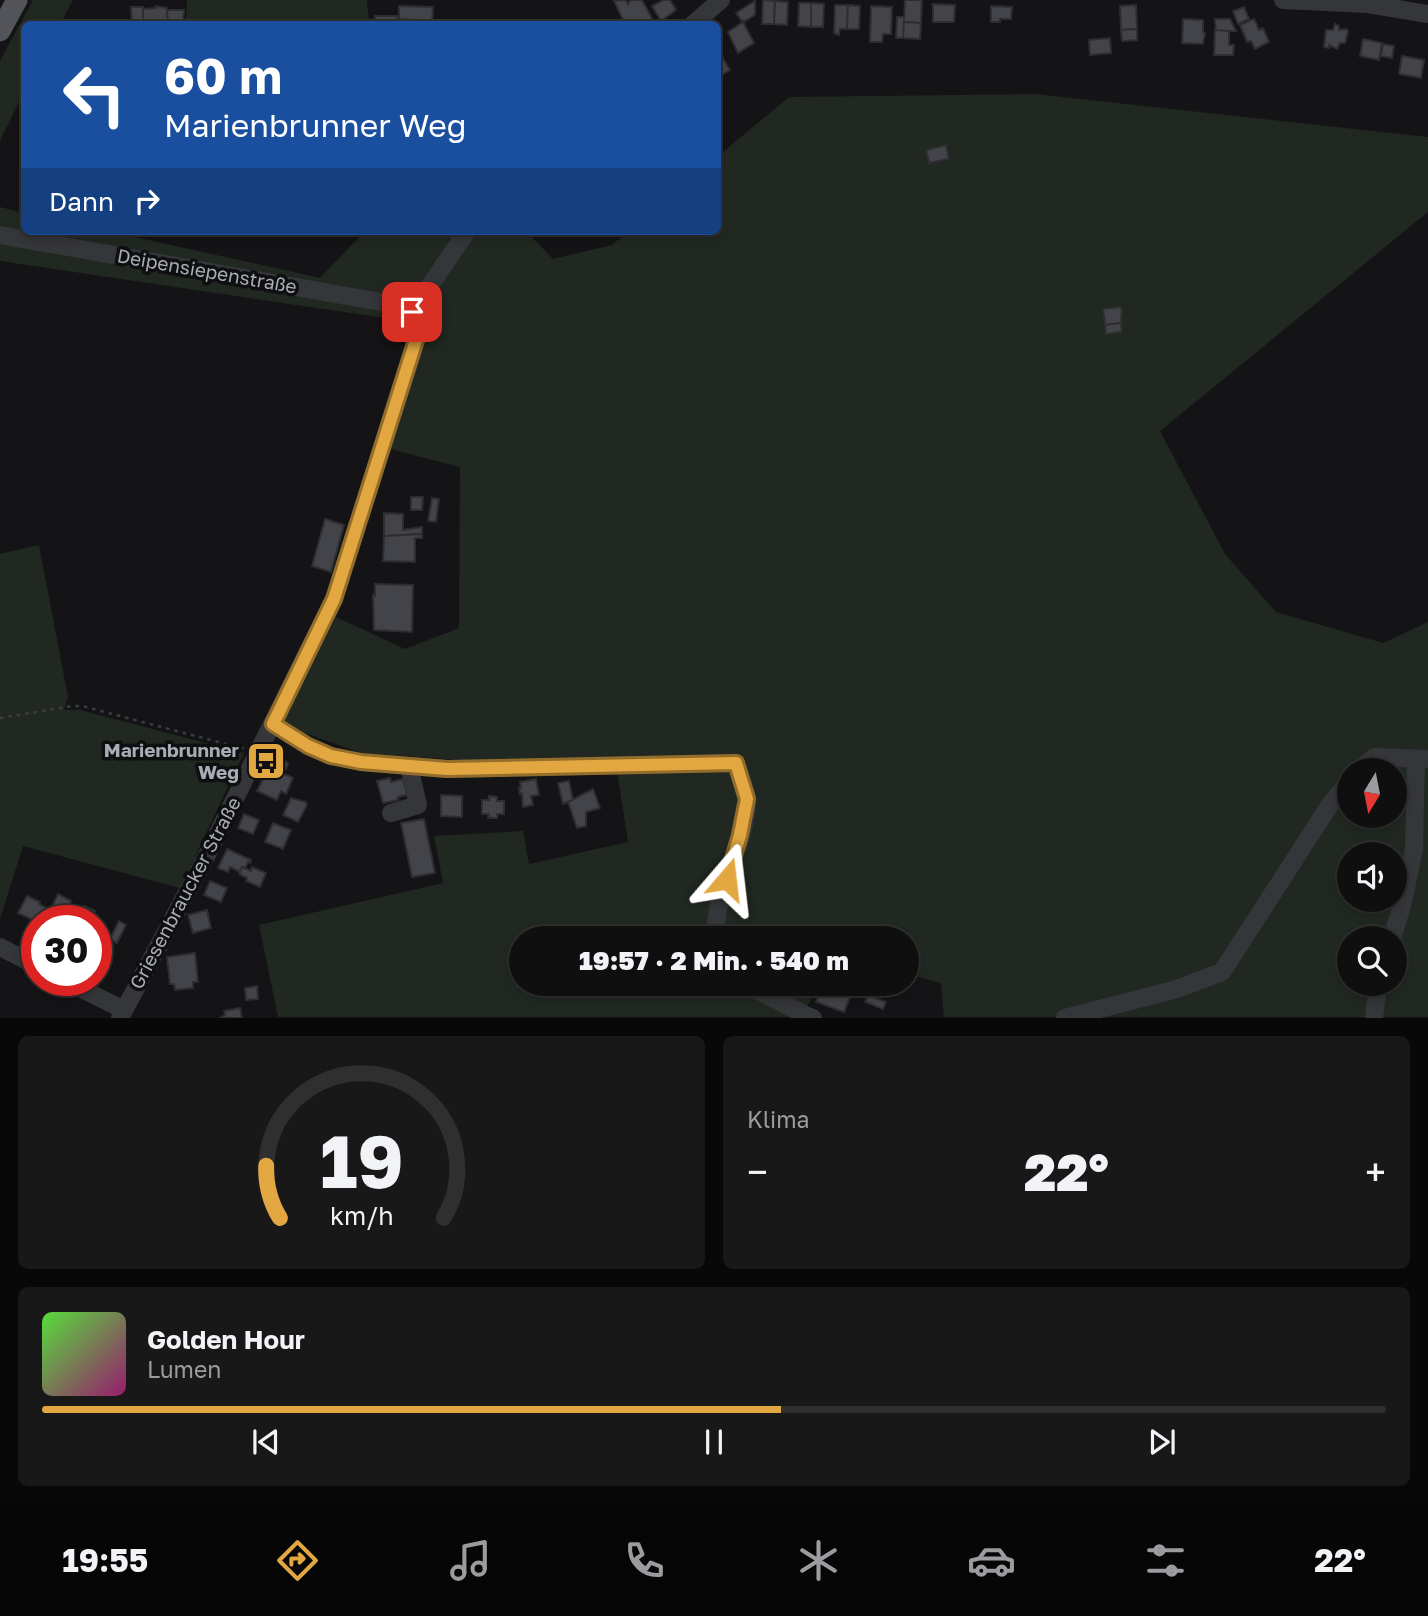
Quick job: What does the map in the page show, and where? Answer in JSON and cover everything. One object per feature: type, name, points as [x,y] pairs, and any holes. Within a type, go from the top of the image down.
[{"type":"main road","points":[[0,31],[18,0]]},
{"type":"street","points":[[696,21],[721,0]]},
{"type":"street","points":[[1283,0],[1404,5],[1428,14]]},
{"type":"street","name":"Deipensiepenstraße","points":[[0,235],[398,305],[412,312]]},
{"type":"street","points":[[412,312],[464,235]]},
{"type":"street","name":"Griesenbraucker Straße","points":[[122,1014],[273,724],[334,599],[417,337],[412,312]]},
{"type":"street","points":[[273,724],[308,746],[331,756],[361,762],[447,769],[736,763],[747,799],[740,835],[721,901],[718,926]]},
{"type":"street","points":[[1374,758],[1398,758]]},
{"type":"street","points":[[1396,926],[1415,849],[1422,759]]},
{"type":"street","points":[[391,813],[418,805],[409,766]]},
{"type":"street","points":[[1065,1017],[1177,989],[1222,972],[1337,796]]},
{"type":"street","points":[[0,947],[21,958]]},
{"type":"street","points":[[91,996],[122,1014]]},
{"type":"street","points":[[769,996],[813,1017]]},
{"type":"street","points":[[1374,1017],[1377,996]]},
{"type":"path","points":[[0,718],[82,706],[258,753]]},
{"type":"shaded area","points":[[33,0],[73,0],[62,21],[22,21]]},
{"type":"shaded area","points":[[187,0],[367,0],[369,21],[186,21]]},
{"type":"shaded area","points":[[21,22],[21,97],[0,141],[0,61]]},
{"type":"shaded area","points":[[1035,94],[1428,137],[1428,212],[1160,431],[1225,554],[1276,612],[1383,643],[1428,622],[1428,1017],[944,1017],[941,983],[919,977],[919,926],[509,926],[509,996],[813,996],[802,1017],[278,1017],[259,925],[443,883],[434,836],[523,831],[529,864],[628,842],[617,771],[361,753],[282,725],[336,617],[405,649],[459,628],[460,467],[386,448],[427,329],[398,320],[0,261],[0,207],[21,212],[21,235],[126,235],[320,278],[361,235],[530,235],[553,259],[612,245],[623,235],[721,235],[721,154],[789,97]]},
{"type":"shaded area","points":[[39,545],[68,697],[64,710],[80,710],[244,753],[180,888],[23,846],[0,919],[0,554]]},
{"type":"building","points":[[626,0],[628,4],[631,0],[642,0],[653,21],[624,21],[614,1]]},
{"type":"building","points":[[670,0],[676,10],[661,21],[652,6]]},
{"type":"building","points":[[763,0],[775,1],[774,24],[762,24]]},
{"type":"building","points":[[905,0],[922,0],[921,23],[904,22]]},
{"type":"building","points":[[755,1],[755,15],[745,21],[741,20],[736,13]]},
{"type":"building","points":[[775,1],[788,2],[787,25],[774,24]]},
{"type":"building","points":[[799,3],[811,3],[811,27],[798,26]]},
{"type":"building","points":[[811,3],[824,4],[823,27],[811,27]]},
{"type":"building","points":[[933,4],[955,5],[954,22],[933,22]]},
{"type":"building","points":[[835,5],[848,5],[847,29],[840,29],[839,35],[834,33]]},
{"type":"building","points":[[848,5],[860,6],[859,29],[847,29]]},
{"type":"building","points":[[1136,5],[1137,29],[1121,30],[1120,6]]},
{"type":"building","points":[[399,6],[433,7],[432,21],[399,19]]},
{"type":"building","points":[[871,6],[892,7],[891,34],[883,34],[882,42],[870,42]]},
{"type":"building","points":[[991,6],[1012,7],[1011,19],[991,22]]},
{"type":"building","points":[[131,7],[143,7],[143,21],[132,21]]},
{"type":"building","points":[[1244,7],[1249,19],[1238,24],[1233,11]]},
{"type":"building","points":[[167,8],[168,21],[143,21],[143,9]]},
{"type":"building","points":[[167,10],[184,10],[183,21],[168,21]]},
{"type":"building","points":[[375,16],[397,16],[397,21],[374,21]]},
{"type":"building","points":[[897,17],[904,17],[904,38],[896,38]]},
{"type":"building","points":[[1183,19],[1203,20],[1203,44],[1182,43]]},
{"type":"building","points":[[1215,19],[1230,19],[1236,31],[1216,31]]},
{"type":"building","points":[[1254,19],[1259,30],[1263,28],[1269,42],[1255,49],[1251,41],[1247,42],[1240,25]]},
{"type":"building","points":[[743,22],[754,43],[738,53],[728,32]]},
{"type":"building","points":[[904,22],[921,23],[920,39],[903,38]]},
{"type":"building","points":[[1335,24],[1339,26],[1339,30],[1347,29],[1345,43],[1340,43],[1337,49],[1329,45],[1329,48],[1324,47],[1326,30],[1333,30]]},
{"type":"building","points":[[1137,29],[1137,40],[1122,41],[1121,30]]},
{"type":"building","points":[[1215,30],[1229,31],[1229,45],[1234,45],[1233,55],[1214,55]]},
{"type":"building","points":[[1110,38],[1111,53],[1090,55],[1089,40]]},
{"type":"building","points":[[1363,39],[1382,43],[1379,60],[1360,56]]},
{"type":"building","points":[[1383,44],[1394,46],[1392,58],[1381,56]]},
{"type":"building","points":[[721,55],[730,70],[721,75]]},
{"type":"building","points":[[1402,56],[1424,60],[1421,78],[1399,74]]},
{"type":"building","points":[[946,145],[949,159],[929,163],[926,150]]},
{"type":"building","points":[[1103,309],[1122,309],[1121,323],[1105,325]]},
{"type":"building","points":[[1121,323],[1122,332],[1106,334],[1105,325]]},
{"type":"building","points":[[411,497],[423,497],[422,510],[411,510]]},
{"type":"building","points":[[432,498],[439,499],[436,522],[428,521]]},
{"type":"building","points":[[384,513],[403,514],[403,530],[422,527],[422,534],[384,536]]},
{"type":"building","points":[[325,519],[344,525],[331,572],[312,566]]},
{"type":"building","points":[[422,534],[422,538],[415,538],[415,562],[383,561],[384,536]]},
{"type":"building","points":[[375,584],[413,585],[412,632],[374,630]]},
{"type":"building","points":[[274,758],[287,762],[283,773],[269,767]]},
{"type":"building","points":[[269,767],[293,778],[286,794],[281,791],[277,800],[257,791]]},
{"type":"building","points":[[390,778],[391,782],[403,779],[407,795],[383,803],[377,781]]},
{"type":"building","points":[[536,779],[539,795],[531,796],[533,805],[523,807],[520,782]]},
{"type":"building","points":[[569,781],[573,800],[563,804],[558,783]]},
{"type":"building","points":[[593,789],[600,808],[586,812],[586,826],[577,828],[568,802]]},
{"type":"building","points":[[441,795],[462,796],[462,817],[441,816]]},
{"type":"building","points":[[489,796],[497,797],[497,801],[504,801],[504,814],[497,814],[497,818],[488,818],[489,814],[482,814],[482,800],[489,800]]},
{"type":"building","points":[[291,798],[306,802],[307,805],[298,822],[283,815]]},
{"type":"building","points":[[244,814],[259,820],[253,834],[238,828]]},
{"type":"building","points":[[424,819],[435,873],[412,877],[401,823]]},
{"type":"building","points":[[273,823],[291,830],[283,849],[265,842]]},
{"type":"building","points":[[227,849],[251,860],[250,863],[248,862],[245,868],[242,867],[240,872],[230,867],[228,872],[218,868]]},
{"type":"building","points":[[242,867],[251,871],[252,867],[266,873],[260,887],[246,881],[247,878],[239,874]]},
{"type":"building","points":[[210,881],[227,888],[221,902],[204,895]]},
{"type":"building","points":[[58,894],[71,901],[69,905],[52,905]]},
{"type":"building","points":[[27,896],[41,905],[22,905]]},
{"type":"building","points":[[207,910],[211,928],[193,933],[188,915]]},
{"type":"building","points":[[119,921],[126,925],[117,943],[112,940]]},
{"type":"building","points":[[195,953],[198,982],[193,982],[193,988],[175,990],[174,984],[170,984],[167,957]]},
{"type":"building","points":[[257,986],[258,999],[246,1000],[245,988]]},
{"type":"building","points":[[818,996],[850,997],[844,1012],[816,1002]]},
{"type":"building","points":[[868,996],[871,996],[886,1002],[883,1009],[865,1002]]},
{"type":"building","points":[[240,1008],[242,1018],[220,1018],[225,1015],[224,1011]]},
{"type":"place","name":"Marienbrunner Weg","points":[[266,761]]},
{"type":"route","points":[[412,312],[417,337],[334,599],[273,724],[308,746],[331,756],[361,762],[447,769],[736,763],[747,799],[727,879]]}]
